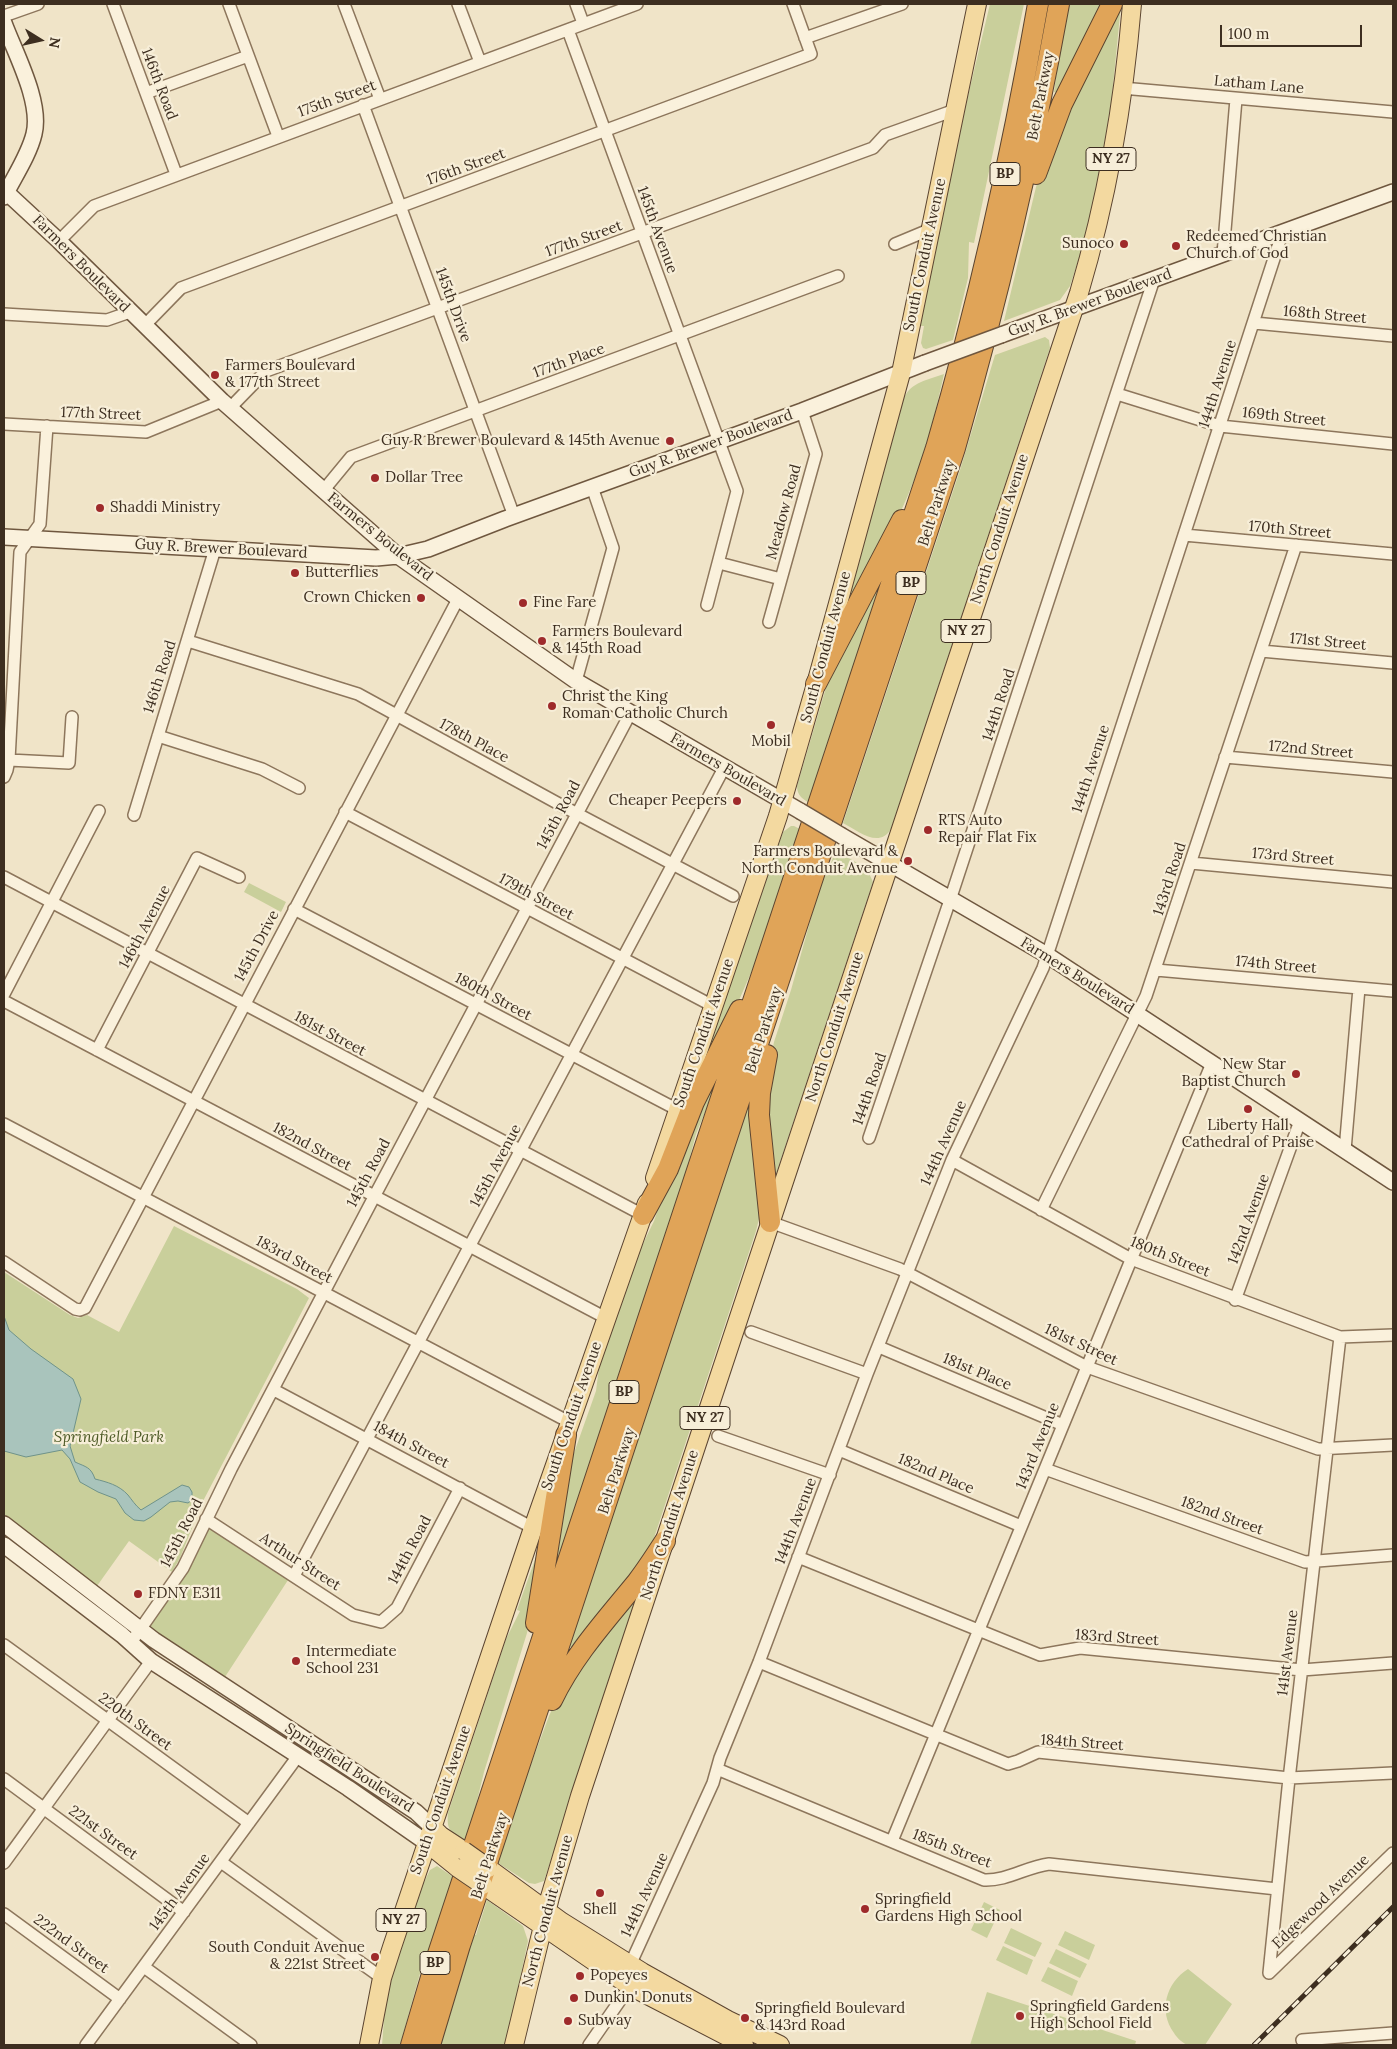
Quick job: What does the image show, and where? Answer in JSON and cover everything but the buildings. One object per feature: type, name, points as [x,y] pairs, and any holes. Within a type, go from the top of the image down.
[{"type":"highway","name":"Belt Parkway","points":[[430,2045],[512,1760],[774,939],[936,448],[982,275],[1032,37],[1036,4]]},
{"type":"highway","name":"Belt Parkway","points":[[411,2045],[437,1957],[512,1760],[798,925],[944,482],[980,358],[1000,278],[1031,146],[1059,4]]},
{"type":"highway","points":[[1000,278],[1062,104],[1112,4]]},
{"type":"highway","points":[[816,684],[892,541],[936,448]]},
{"type":"highway","points":[[770,1222],[759,1126],[760,1093],[767,1052],[798,925]]},
{"type":"highway","points":[[643,1215],[668,1169],[694,1102],[774,939]]},
{"type":"highway","points":[[512,1760],[518,1684],[539,1612],[569,1429]]},
{"type":"highway","points":[[512,1760],[565,1674],[665,1541]]},
{"type":"main road","name":"South Conduit Avenue","points":[[369,2045],[382,1978],[429,1835],[533,1528],[643,1215],[783,801],[901,373],[977,4]]},
{"type":"main road","name":"North Conduit Avenue","points":[[514,2045],[545,1917],[580,1796],[1073,310],[1099,217],[1111,162],[1132,4]]},
{"type":"main road","points":[[4,23],[32,96],[36,118],[32,140],[5,193]]},
{"type":"main road","name":"Guy R. Brewer Boulevard","points":[[4,536],[376,558],[398,556],[428,549],[718,440],[802,411],[925,363],[1393,192]]},
{"type":"main road","name":"Farmers Boulevard","points":[[5,193],[59,242],[226,405],[398,556],[576,682],[1047,955],[1393,1182]]},
{"type":"main road","name":"Springfield Boulevard","points":[[4,1524],[154,1640],[409,1807],[429,1835]]},
{"type":"main road","name":"Springfield Boulevard","points":[[4,1545],[151,1661],[395,1820],[429,1835],[441,1836],[461,1860],[545,1917],[630,1986],[734,2038],[780,2045]]},
{"type":"main road","name":"Springfield Boulevard","points":[[545,1917],[630,1964],[734,2038]]},
{"type":"street","points":[[4,16],[38,4]]},
{"type":"street","name":"146th Road","points":[[112,4],[176,174]]},
{"type":"street","points":[[229,4],[278,136]]},
{"type":"street","points":[[344,4],[380,99]]},
{"type":"street","points":[[458,4],[480,62]]},
{"type":"street","points":[[576,4],[583,23]]},
{"type":"street","name":"175th Street","points":[[59,242],[94,206],[637,4]]},
{"type":"street","points":[[793,4],[805,38],[902,4]]},
{"type":"street","name":"145th Avenue","points":[[568,30],[737,491],[708,605]]},
{"type":"street","name":"176th Street","points":[[144,326],[181,288],[811,54],[805,38]]},
{"type":"street","points":[[146,93],[248,56]]},
{"type":"street","name":"Latham Lane","points":[[1122,88],[1393,112]]},
{"type":"street","points":[[1223,254],[1236,99]]},
{"type":"street","name":"145th Drive","points":[[363,105],[514,516]]},
{"type":"street","name":"177th Street","points":[[4,424],[146,432],[226,405],[266,371],[873,148],[885,135],[955,110]]},
{"type":"street","points":[[894,244],[931,229]]},
{"type":"street","name":"144th Avenue","points":[[630,1986],[630,1964],[713,1783],[867,1374],[952,1160],[1043,968],[1282,234]]},
{"type":"street","name":"177th Place","points":[[323,491],[351,458],[838,276]]},
{"type":"street","name":"144th Road","points":[[869,1138],[950,900],[1154,279]]},
{"type":"street","points":[[4,314],[107,320],[130,312]]},
{"type":"street","name":"168th Street","points":[[1254,323],[1393,336]]},
{"type":"street","name":"169th Street","points":[[1117,394],[1220,426],[1393,444]]},
{"type":"street","name":"Meadow Road","points":[[770,622],[816,454],[802,411]]},
{"type":"street","points":[[4,777],[9,760],[20,552],[40,524],[47,426]]},
{"type":"street","points":[[576,682],[614,548],[592,487]]},
{"type":"street","name":"170th Street","points":[[1184,535],[1393,554]]},
{"type":"street","name":"143rd Road","points":[[1041,1210],[1156,970],[1296,545]]},
{"type":"street","name":"146th Road","points":[[134,815],[215,549]]},
{"type":"street","points":[[719,563],[781,579]]},
{"type":"street","name":"145th Drive","points":[[4,1262],[75,1309],[85,1308],[458,598]]},
{"type":"street","name":"178th Place","points":[[188,641],[358,694],[577,814],[733,896]]},
{"type":"street","name":"171st Street","points":[[1261,652],[1393,663]]},
{"type":"street","name":"145th Road","points":[[130,1644],[183,1568],[206,1519],[424,1100],[630,714]]},
{"type":"street","points":[[9,760],[69,763],[72,717]]},
{"type":"street","points":[[158,736],[262,769],[299,788]]},
{"type":"street","name":"172nd Street","points":[[1225,757],[1393,772]]},
{"type":"street","name":"145th Avenue","points":[[294,1576],[724,768]]},
{"type":"street","points":[[4,994],[99,811]]},
{"type":"street","name":"179th Street","points":[[345,812],[622,960],[713,1006]]},
{"type":"street","name":"146th Avenue","points":[[97,1050],[197,858],[240,877]]},
{"type":"street","name":"173rd Street","points":[[1191,863],[1393,882]]},
{"type":"street","name":"181st Street","points":[[4,877],[643,1215]]},
{"type":"street","name":"180th Street","points":[[294,909],[678,1110]]},
{"type":"street","name":"174th Street","points":[[1156,970],[1393,991]]},
{"type":"street","points":[[1345,1150],[1359,988]]},
{"type":"street","name":"182nd Street","points":[[4,1001],[606,1318]]},
{"type":"street","name":"143rd Avenue","points":[[892,1841],[1212,1063]]},
{"type":"street","name":"142nd Avenue","points":[[1235,1300],[1300,1121]]},
{"type":"street","name":"183rd Street","points":[[4,1124],[419,1343],[569,1429]]},
{"type":"street","name":"180th Street","points":[[952,1160],[1131,1259],[1235,1300],[1340,1337],[1393,1334]]},
{"type":"street","name":"181st Street","points":[[770,1222],[908,1273],[1086,1367],[1315,1448],[1393,1445]]},
{"type":"street","points":[[751,1332],[867,1374]]},
{"type":"street","name":"141st Avenue","points":[[1269,1973],[1289,1778],[1340,1337]]},
{"type":"street","name":"181st Place","points":[[879,1347],[1063,1425]]},
{"type":"street","name":"184th Street","points":[[274,1390],[533,1528]]},
{"type":"street","points":[[718,1436],[830,1475]]},
{"type":"street","name":"182nd Place","points":[[839,1450],[1021,1526]]},
{"type":"street","name":"182nd Street","points":[[1045,1469],[1305,1562],[1393,1555]]},
{"type":"street","name":"144th Road","points":[[381,1622],[396,1608],[460,1488]]},
{"type":"street","name":"Arthur Street","points":[[206,1519],[353,1615],[381,1622]]},
{"type":"street","name":"183rd Street","points":[[798,1557],[1040,1655],[1080,1648],[1302,1670],[1393,1664]]},
{"type":"street","name":"220th Street","points":[[4,1645],[249,1823]]},
{"type":"street","points":[[4,1863],[151,1661]]},
{"type":"street","name":"184th Street","points":[[759,1662],[1008,1764],[1038,1752],[1289,1778],[1393,1773]]},
{"type":"street","name":"145th Avenue","points":[[86,2045],[298,1756]]},
{"type":"street","name":"185th Street","points":[[717,1769],[984,1880],[1001,1879],[1037,1866],[1049,1864],[1277,1889]]},
{"type":"street","name":"221st Street","points":[[4,1779],[184,1912]]},
{"type":"street","name":"Edgewood Avenue","points":[[1269,1973],[1393,1852]]},
{"type":"street","points":[[221,1862],[382,1978]]},
{"type":"street","name":"222nd Street","points":[[4,1914],[120,1999]]},
{"type":"street","points":[[144,1967],[251,2045]]},
{"type":"street","points":[[589,2045],[630,1986]]},
{"type":"street","points":[[1302,2040],[1393,2034]]},
{"type":"green space","points":[[990,4],[1024,4],[974,243],[969,242],[968,278],[953,340],[926,349],[923,348],[921,343],[924,326],[920,326],[967,100]]},
{"type":"green space","points":[[1066,4],[1107,4],[1061,94],[1054,92]]},
{"type":"green space","points":[[1121,4],[1112,97],[1098,182],[1081,252],[1070,286],[1060,300],[1004,321],[1036,187],[1070,94]]},
{"type":"green space","points":[[1045,337],[1049,340],[1050,348],[891,829],[881,838],[862,834],[843,823],[960,470],[995,355]]},
{"type":"green space","points":[[944,374],[930,431],[904,505],[890,533],[849,599],[904,398],[911,388],[916,385]]},
{"type":"green space","points":[[885,577],[828,750],[825,749],[811,804],[799,795],[797,786],[830,674],[879,578]]},
{"type":"green space","points":[[791,826],[802,830],[757,959],[733,1014],[696,1083],[783,832]]},
{"type":"green space","points":[[836,850],[867,869],[873,882],[776,1174],[769,1172],[766,1078],[774,1042],[791,990],[823,875],[826,876]]},
{"type":"green space","points":[[249,883],[286,902],[281,912],[244,892]]},
{"type":"green space","points":[[723,1069],[696,1134],[681,1191],[552,1586],[569,1467],[596,1391],[599,1367],[639,1252],[654,1221],[677,1154],[700,1101]]},
{"type":"green space","points":[[754,1082],[762,1207],[756,1231],[649,1553],[574,1648],[568,1646]]},
{"type":"green space","name":"Springfield Park","points":[[174,1226],[297,1289],[309,1298],[202,1503],[180,1558],[172,1572],[129,1541],[97,1586],[4,1517],[4,1272],[70,1315],[78,1318],[87,1315],[119,1332]]},
{"type":"green space","points":[[209,1527],[290,1577],[223,1680],[148,1629],[189,1568]]},
{"type":"green space","points":[[538,1551],[542,1552],[527,1633],[484,1772],[467,1842],[449,1828],[448,1813],[506,1639],[520,1611],[517,1610]]},
{"type":"green space","points":[[636,1598],[544,1881],[535,1884],[529,1883],[498,1863],[510,1820],[549,1716],[564,1683]]},
{"type":"green space","points":[[437,1866],[455,1878],[421,1970],[400,2045],[382,2045],[385,2006],[396,1962],[423,1884],[430,1870]]},
{"type":"green space","points":[[487,1900],[523,1926],[528,1941],[506,2045],[438,2045],[472,1934],[476,1935]]},
{"type":"green space","points":[[984,1902],[1000,1910],[987,1938],[971,1930]]},
{"type":"green space","points":[[1011,1928],[1042,1943],[1035,1957],[1004,1943]]},
{"type":"green space","points":[[1065,1931],[1095,1945],[1089,1960],[1058,1945]]},
{"type":"green space","points":[[1003,1946],[1033,1960],[1027,1975],[996,1960]]},
{"type":"green space","points":[[1056,1949],[1087,1964],[1080,1978],[1049,1963]]},
{"type":"green space","points":[[1048,1967],[1078,1981],[1072,1996],[1041,1981]]},
{"type":"green space","points":[[1188,1969],[1232,2004],[1205,2045],[1191,2045],[1182,2042],[1169,2025],[1166,2016],[1167,1998],[1170,1990],[1180,1975]]},
{"type":"green space","name":"Springfield Gardens High School Field","points":[[987,1992],[1136,2041],[1135,2045],[970,2045]]},
{"type":"water","points":[[4,1316],[9,1330],[31,1349],[73,1379],[81,1399],[70,1446],[75,1462],[90,1470],[95,1479],[117,1486],[141,1510],[182,1485],[189,1487],[192,1492],[192,1500],[188,1503],[170,1502],[144,1521],[134,1520],[125,1513],[116,1499],[80,1482],[70,1459],[62,1450],[26,1457],[4,1451]]},
{"type":"railway","points":[[1254,2045],[1393,1907]]},
{"type":"place","name":"Sunoco","points":[[1124,244]]},
{"type":"place","name":"Redeemed Christian Church of God","points":[[1176,246]]},
{"type":"place","name":"Farmers Boulevard & 177th Street","points":[[215,375]]},
{"type":"place","name":"Guy R Brewer Boulevard & 145th Avenue","points":[[670,441]]},
{"type":"place","name":"Dollar Tree","points":[[375,478]]},
{"type":"place","name":"Shaddi Ministry","points":[[100,508]]},
{"type":"place","name":"Butterflies","points":[[295,573]]},
{"type":"place","name":"Crown Chicken","points":[[421,598]]},
{"type":"place","name":"Fine Fare","points":[[523,603]]},
{"type":"place","name":"Farmers Boulevard & 145th Road","points":[[542,641]]},
{"type":"place","name":"Christ the King Roman Catholic Church","points":[[552,706]]},
{"type":"place","name":"Mobil","points":[[771,725]]},
{"type":"place","name":"Cheaper Peepers","points":[[737,801]]},
{"type":"place","name":"RTS Auto Repair Flat Fix","points":[[928,830]]},
{"type":"place","name":"Farmers Boulevard & North Conduit Avenue","points":[[908,861]]},
{"type":"place","name":"New Star Baptist Church","points":[[1296,1074]]},
{"type":"place","name":"Liberty Hall Cathedral of Praise","points":[[1248,1109]]},
{"type":"place","name":"FDNY E311","points":[[138,1594]]},
{"type":"place","name":"Intermediate School 231","points":[[296,1661]]},
{"type":"place","name":"Shell","points":[[600,1893]]},
{"type":"place","name":"Springfield Gardens High School","points":[[865,1909]]},
{"type":"place","name":"South Conduit Avenue & 221st Street","points":[[375,1957]]},
{"type":"place","name":"Popeyes","points":[[580,1976]]},
{"type":"place","name":"Dunkin' Donuts","points":[[574,1998]]},
{"type":"place","name":"Springfield Gardens High School Field","points":[[1020,2016]]},
{"type":"place","name":"Springfield Boulevard & 143rd Road","points":[[745,2018]]},
{"type":"place","name":"Subway","points":[[568,2021]]}]
